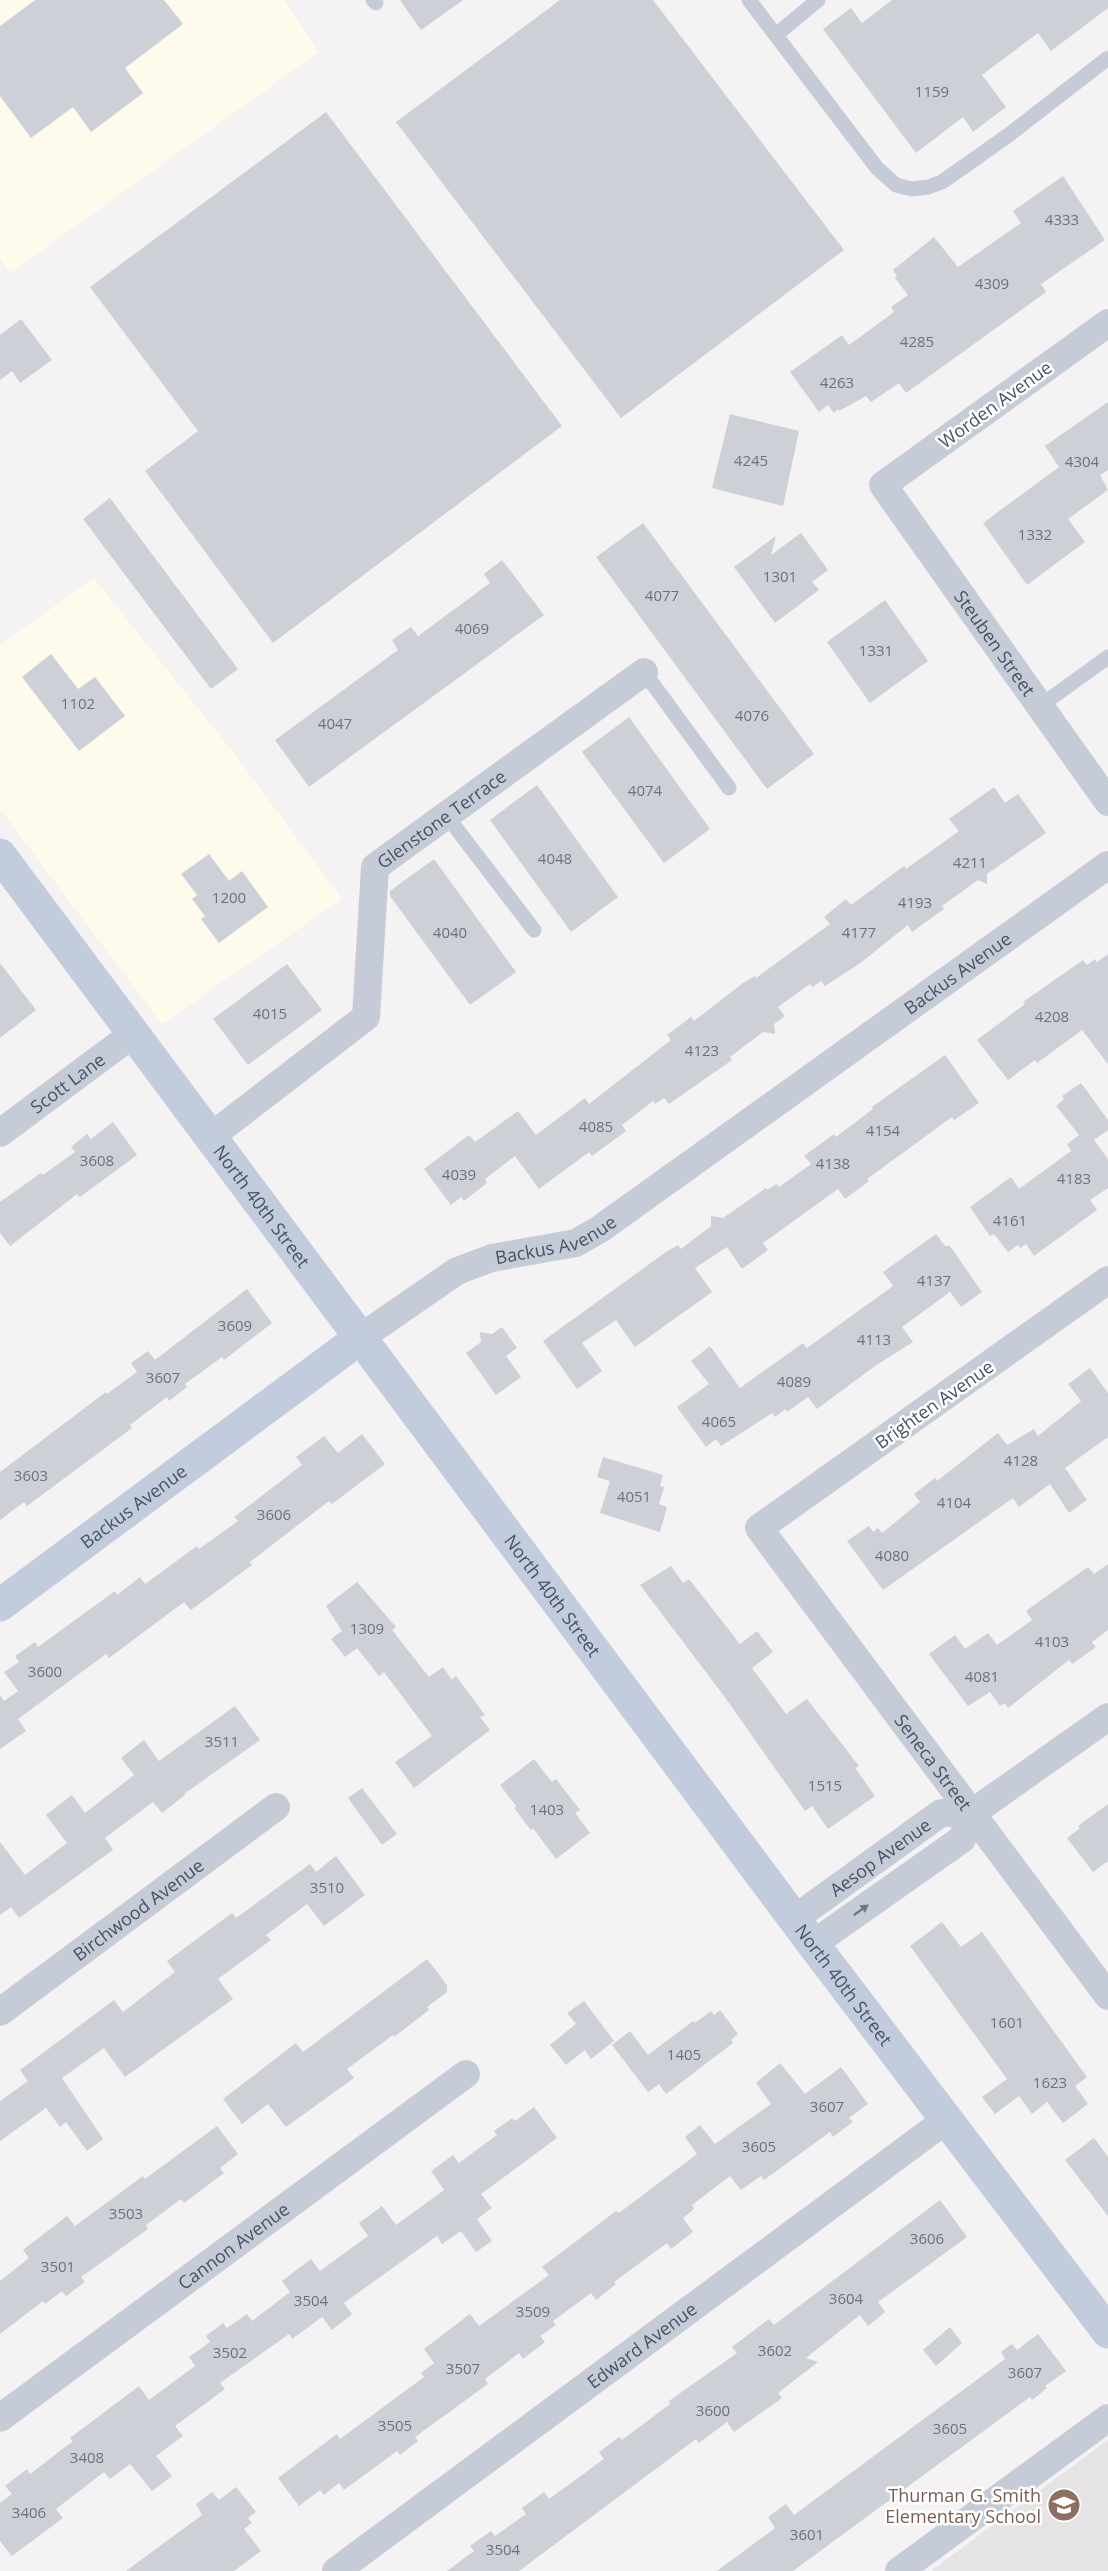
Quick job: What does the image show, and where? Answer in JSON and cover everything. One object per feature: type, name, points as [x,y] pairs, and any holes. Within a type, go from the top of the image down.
[{"type":"street","name":"Worden Avenue","points":[[883,485],[1108,323]]},
{"type":"street","name":"Steuben Street","points":[[883,485],[1108,802]]},
{"type":"street","name":"Glenstone Terrace","points":[[210,1137],[366,1017],[375,867],[644,672]]},
{"type":"street","name":"North 40th Street","points":[[0,855],[804,1932],[1108,2332]]},
{"type":"street","name":"Backus Avenue","points":[[0,1605],[360,1338],[457,1271],[492,1258],[576,1243],[600,1229],[1108,865]]},
{"type":"street","name":"Scott Lane","points":[[0,1133],[133,1034]]},
{"type":"street","name":"Brighten Avenue","points":[[759,1528],[1108,1280]]},
{"type":"street","name":"Seneca Street","points":[[759,1528],[1108,1996]]},
{"type":"street","points":[[972,1813],[1108,1717]]},
{"type":"street","name":"Birchwood Avenue","points":[[0,2012],[276,1807]]},
{"type":"street","name":"Aesop Avenue","points":[[804,1932],[941,1813],[972,1813]]},
{"type":"street","name":"Cannon Avenue","points":[[0,2418],[466,2074]]},
{"type":"street","name":"Edward Avenue","points":[[336,2571],[946,2120]]},
{"type":"street","points":[[910,2568],[1108,2418]]},
{"type":"lane","points":[[749,0],[878,168],[896,185],[912,189],[928,188],[951,176],[1108,58]]},
{"type":"lane","points":[[776,35],[818,0]]},
{"type":"lane","points":[[1040,706],[1108,657]]},
{"type":"lane","points":[[644,672],[729,788]]},
{"type":"lane","points":[[446,815],[534,930]]},
{"type":"shaded area","points":[[0,0],[284,0],[319,52],[10,273],[0,259]]},
{"type":"shaded area","points":[[94,578],[233,752],[342,899],[162,1024],[0,809],[0,645]]},
{"type":"shaded area","name":"Thurman G. Smith Elementary School","points":[[1108,2440],[1108,2571],[931,2571]]},
{"type":"building","points":[[35,0],[164,0],[183,24],[125,68],[143,93],[91,132],[73,107],[31,138],[0,96],[0,26]]},
{"type":"building","points":[[400,0],[463,0],[421,30]]},
{"type":"building","points":[[560,0],[653,0],[844,250],[621,418],[396,122]]},
{"type":"building","points":[[892,0],[1108,0],[1108,8],[1051,51],[1038,33],[982,75],[1006,107],[973,132],[963,117],[916,153],[823,29],[851,8],[862,23]]},
{"type":"building","points":[[326,112],[562,426],[273,643],[145,471],[198,431],[90,287]]},
{"type":"building","points":[[1063,176],[1105,240],[1041,284],[1046,292],[906,393],[899,383],[871,402],[866,396],[834,413],[828,405],[819,412],[790,372],[842,335],[849,345],[894,312],[891,307],[908,295],[895,278],[897,276],[893,270],[934,237],[958,267],[1021,223],[1013,211]]},
{"type":"building","points":[[21,319],[52,360],[20,383],[12,371],[0,380],[0,335]]},
{"type":"building","points":[[1108,402],[1108,470],[1100,475],[1108,490],[1068,519],[1085,542],[1027,585],[983,523],[1059,467],[1045,446]]},
{"type":"building","points":[[730,414],[799,431],[783,506],[712,488]]},
{"type":"building","points":[[110,498],[238,669],[211,689],[83,519]]},
{"type":"building","points":[[643,523],[814,754],[767,789],[596,557]]},
{"type":"building","points":[[801,533],[828,570],[812,582],[819,590],[775,623],[734,567],[776,536],[771,555]]},
{"type":"building","points":[[502,560],[544,615],[309,787],[275,740],[398,650],[392,640],[411,627],[418,636],[490,583],[484,574]]},
{"type":"building","points":[[885,600],[928,661],[870,703],[827,642]]},
{"type":"building","points":[[51,654],[78,689],[95,677],[125,716],[79,751],[22,677]]},
{"type":"building","points":[[629,717],[710,829],[664,863],[582,752]]},
{"type":"building","points":[[537,785],[618,897],[571,932],[490,820]]},
{"type":"building","points":[[994,787],[1005,803],[1018,794],[1046,833],[987,874],[987,884],[978,880],[942,906],[944,909],[912,932],[908,925],[859,964],[825,986],[821,981],[812,987],[810,984],[778,1007],[785,1016],[774,1024],[775,1034],[763,1032],[730,1057],[732,1060],[669,1104],[664,1098],[655,1104],[653,1101],[622,1125],[626,1131],[592,1156],[589,1152],[539,1189],[515,1156],[485,1179],[487,1183],[464,1201],[461,1197],[451,1205],[424,1169],[469,1135],[475,1142],[518,1111],[536,1135],[585,1098],[589,1104],[671,1040],[667,1035],[691,1017],[694,1021],[743,983],[755,976],[756,978],[830,924],[824,917],[846,899],[851,905],[904,866],[906,869],[959,831],[949,819]]},
{"type":"building","points":[[209,854],[229,881],[242,871],[268,907],[219,943],[201,919],[205,916],[192,899],[197,895],[181,874]]},
{"type":"building","points":[[434,859],[516,972],[470,1005],[390,896],[390,891]]},
{"type":"building","points":[[1108,954],[1108,1064],[1082,1030],[1037,1063],[1035,1060],[1008,1080],[977,1040],[1025,1004],[1023,1002],[1083,960],[1087,965],[1095,959],[1097,962]]},
{"type":"building","points":[[0,963],[36,1010],[0,1038]]},
{"type":"building","points":[[287,964],[322,1010],[248,1065],[213,1019]]},
{"type":"building","points":[[945,1055],[979,1103],[954,1120],[952,1117],[867,1179],[869,1181],[845,1199],[838,1189],[763,1243],[768,1250],[742,1269],[727,1247],[695,1268],[712,1292],[635,1347],[616,1320],[582,1343],[602,1371],[577,1389],[543,1341],[666,1252],[678,1245],[681,1249],[711,1226],[711,1216],[723,1218],[766,1188],[767,1190],[777,1184],[779,1187],[811,1164],[804,1156],[834,1134],[836,1137],[873,1109],[872,1107]]},
{"type":"building","points":[[1081,1083],[1108,1120],[1108,1130],[1094,1140],[1108,1159],[1108,1188],[1090,1200],[1097,1210],[1034,1256],[1026,1244],[1020,1248],[1018,1245],[1008,1252],[994,1234],[990,1236],[970,1207],[1011,1177],[1019,1189],[1071,1151],[1067,1144],[1079,1135],[1056,1106],[1064,1099],[1062,1096]]},
{"type":"building","points":[[113,1122],[137,1155],[80,1197],[77,1194],[10,1246],[0,1233],[0,1202],[75,1152],[71,1147],[87,1134],[91,1139]]},
{"type":"building","points":[[936,1234],[945,1246],[950,1246],[982,1292],[961,1307],[950,1292],[902,1327],[913,1342],[875,1366],[817,1409],[808,1397],[787,1412],[785,1409],[775,1417],[772,1413],[721,1446],[716,1439],[706,1447],[677,1407],[709,1384],[691,1361],[710,1346],[740,1388],[803,1343],[807,1348],[893,1286],[883,1272]]},
{"type":"building","points":[[247,1289],[272,1323],[224,1360],[222,1357],[185,1384],[187,1387],[169,1401],[167,1397],[130,1425],[132,1428],[27,1506],[24,1502],[0,1520],[0,1472],[106,1392],[107,1394],[137,1372],[131,1363],[148,1351],[155,1360]]},
{"type":"building","points":[[502,1327],[517,1348],[506,1356],[521,1377],[496,1395],[466,1353],[481,1342],[480,1332],[492,1334]]},
{"type":"building","points":[[1090,1368],[1108,1393],[1108,1437],[1065,1468],[1087,1500],[1069,1513],[1050,1484],[1019,1507],[1013,1498],[883,1590],[847,1541],[869,1526],[873,1532],[878,1528],[882,1533],[920,1502],[914,1494],[935,1478],[937,1481],[998,1433],[1007,1445],[1034,1429],[1038,1436],[1081,1401],[1068,1384]]},
{"type":"building","points":[[362,1434],[385,1464],[332,1504],[329,1501],[250,1562],[252,1565],[191,1610],[184,1602],[109,1658],[106,1654],[18,1719],[26,1731],[0,1749],[0,1695],[4,1701],[18,1691],[4,1672],[19,1662],[15,1656],[35,1642],[38,1647],[115,1591],[117,1595],[140,1577],[145,1584],[197,1546],[199,1549],[238,1521],[234,1517],[302,1465],[296,1457],[324,1436],[338,1453]]},
{"type":"building","points":[[603,1457],[663,1475],[660,1486],[664,1487],[659,1504],[667,1507],[660,1532],[600,1513],[610,1481],[597,1477]]},
{"type":"building","points":[[1108,1564],[1108,1630],[1092,1642],[1096,1647],[1072,1664],[1069,1660],[1008,1708],[1005,1703],[1000,1706],[990,1692],[968,1706],[929,1654],[955,1635],[965,1649],[988,1633],[997,1645],[1032,1620],[1026,1611],[1041,1600],[1088,1567],[1094,1574]]},
{"type":"building","points":[[671,1566],[683,1583],[689,1579],[740,1644],[757,1631],[773,1652],[752,1668],[786,1714],[807,1699],[859,1766],[855,1768],[875,1796],[828,1829],[812,1806],[805,1811],[724,1696],[640,1585]]},
{"type":"building","points":[[357,1582],[396,1627],[392,1630],[429,1677],[443,1667],[452,1680],[456,1676],[485,1715],[480,1717],[490,1730],[414,1788],[395,1762],[432,1736],[384,1672],[379,1676],[357,1648],[345,1657],[331,1639],[342,1631],[326,1606]]},
{"type":"building","points":[[235,1706],[260,1740],[184,1794],[162,1813],[153,1802],[105,1838],[113,1850],[19,1918],[11,1907],[0,1915],[0,1842],[25,1875],[67,1843],[46,1815],[72,1795],[85,1813],[134,1775],[121,1758],[144,1740],[159,1761]]},
{"type":"building","points":[[534,1759],[552,1782],[556,1779],[580,1810],[575,1813],[590,1833],[556,1859],[533,1828],[531,1830],[514,1808],[516,1806],[500,1785]]},
{"type":"building","points":[[362,1788],[397,1834],[382,1845],[348,1798]]},
{"type":"building","points":[[1108,1804],[1108,1861],[1093,1872],[1067,1838],[1080,1828],[1078,1826]]},
{"type":"building","points":[[336,1856],[365,1895],[324,1926],[307,1904],[266,1935],[271,1940],[218,1979],[233,1999],[125,2077],[104,2048],[62,2078],[103,2139],[87,2151],[66,2122],[60,2127],[46,2108],[0,2141],[0,2101],[28,2081],[20,2070],[114,2000],[123,2012],[175,1972],[167,1961],[232,1913],[236,1918],[310,1864],[316,1872]]},
{"type":"building","points":[[942,1922],[961,1947],[982,1932],[1087,2077],[1075,2086],[1088,2104],[1063,2123],[1047,2102],[1032,2114],[1019,2096],[995,2114],[982,2097],[1007,2079],[910,1946]]},
{"type":"building","points":[[427,1959],[447,1985],[447,1992],[427,2007],[429,2010],[394,2037],[393,2035],[347,2069],[354,2078],[286,2127],[268,2104],[242,2124],[223,2099],[296,2043],[303,2052]]},
{"type":"building","points":[[584,2001],[614,2041],[591,2059],[585,2050],[566,2065],[550,2045],[576,2024],[567,2013]]},
{"type":"building","points":[[720,2010],[738,2034],[731,2040],[733,2043],[666,2094],[659,2084],[648,2092],[612,2045],[630,2031],[648,2055],[693,2021],[695,2023],[711,2011],[714,2015]]},
{"type":"building","points":[[780,2063],[805,2094],[841,2067],[868,2104],[849,2118],[853,2122],[833,2137],[830,2132],[764,2180],[761,2176],[741,2190],[730,2176],[692,2205],[694,2209],[683,2218],[693,2232],[671,2249],[667,2243],[614,2282],[616,2284],[596,2300],[591,2293],[553,2321],[556,2325],[540,2336],[545,2342],[523,2359],[519,2353],[485,2379],[488,2384],[415,2437],[418,2441],[400,2455],[397,2451],[344,2490],[339,2483],[324,2495],[320,2490],[299,2506],[278,2478],[337,2434],[340,2439],[424,2377],[421,2373],[434,2363],[424,2349],[470,2314],[479,2326],[549,2275],[542,2267],[697,2154],[685,2137],[700,2125],[715,2144],[771,2104],[756,2083]]},
{"type":"building","points":[[534,2107],[557,2138],[481,2194],[492,2208],[477,2219],[492,2241],[476,2252],[461,2231],[442,2244],[437,2236],[344,2303],[352,2314],[332,2330],[322,2317],[292,2339],[289,2334],[220,2383],[225,2389],[175,2426],[183,2436],[156,2456],[172,2476],[152,2491],[130,2464],[110,2479],[104,2472],[56,2509],[63,2518],[12,2556],[0,2541],[0,2503],[12,2494],[5,2486],[27,2469],[30,2474],[73,2441],[70,2438],[139,2386],[149,2400],[195,2366],[189,2357],[210,2342],[206,2336],[223,2323],[227,2328],[247,2314],[252,2321],[290,2292],[282,2281],[311,2259],[320,2271],[368,2236],[359,2223],[382,2206],[396,2225],[444,2190],[431,2171],[453,2155],[459,2163],[497,2135],[494,2131],[512,2118],[515,2121]]},
{"type":"building","points":[[217,2126],[238,2154],[220,2168],[224,2173],[184,2203],[181,2199],[146,2225],[148,2229],[81,2277],[85,2282],[66,2296],[62,2291],[45,2304],[43,2301],[0,2334],[0,2281],[29,2258],[23,2250],[67,2216],[75,2226],[143,2176],[145,2179]]},
{"type":"building","points":[[1094,2138],[1108,2157],[1108,2216],[1065,2160]]},
{"type":"building","points":[[940,2200],[967,2237],[878,2302],[885,2312],[868,2326],[860,2315],[806,2358],[818,2362],[778,2393],[782,2398],[734,2432],[727,2422],[699,2443],[696,2439],[519,2571],[447,2571],[474,2551],[470,2546],[491,2531],[495,2536],[526,2514],[522,2508],[544,2492],[549,2499],[604,2459],[599,2452],[619,2437],[622,2440],[670,2404],[669,2401],[737,2353],[732,2347],[769,2319],[774,2325]]},
{"type":"building","points":[[950,2327],[962,2343],[936,2366],[923,2350]]},
{"type":"building","points":[[1038,2334],[1066,2371],[1045,2386],[1047,2388],[1032,2400],[1030,2397],[793,2571],[717,2571],[775,2528],[768,2517],[786,2504],[794,2515],[1005,2359],[1001,2352],[1012,2344],[1017,2350]]},
{"type":"building","points":[[236,2487],[256,2512],[248,2518],[252,2523],[244,2529],[261,2551],[234,2571],[126,2571],[202,2515],[196,2504],[212,2492],[219,2500]]},
{"type":"place","name":"Thurman G. Smith Elementary School","points":[[1064,2505]]}]
